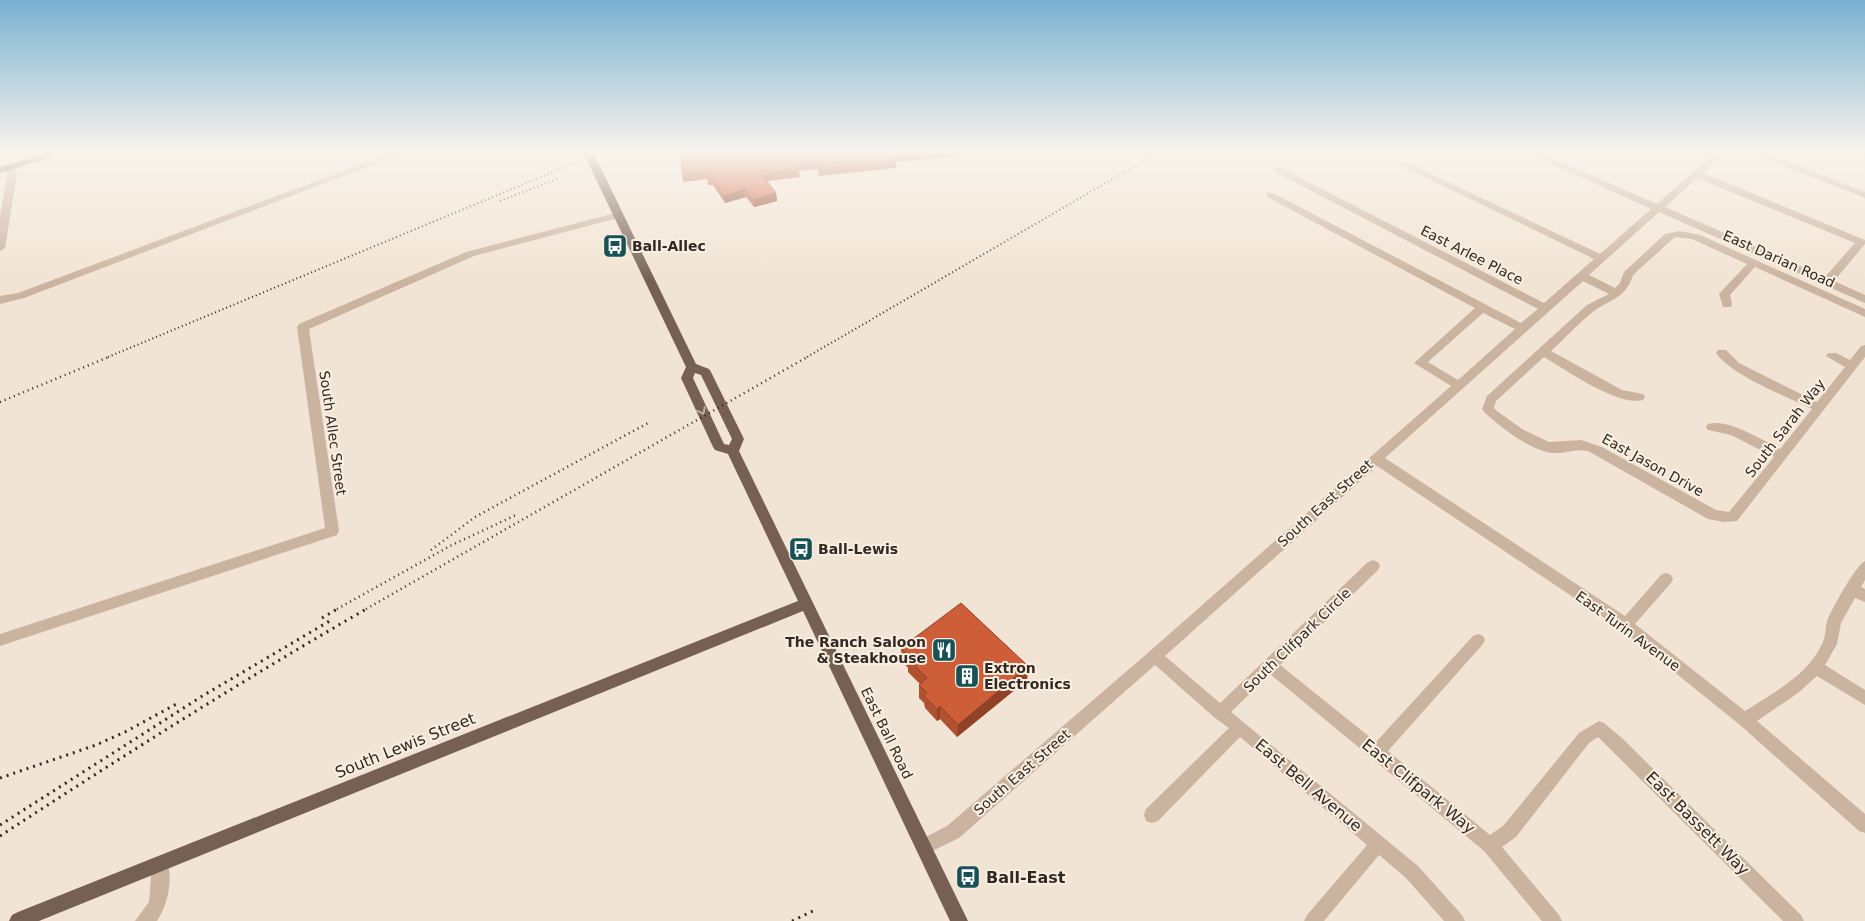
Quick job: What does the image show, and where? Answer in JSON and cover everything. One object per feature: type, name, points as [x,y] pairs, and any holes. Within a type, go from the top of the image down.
[{"type":"main road","name":"East Ball Road","points":[[609,195],[692,367],[705,372],[738,439],[732,451]]},
{"type":"main road","name":"East Ball Road","points":[[692,367],[687,378],[719,447],[732,451],[959,921]]},
{"type":"main road","name":"South Lewis Street","points":[[18,921],[806,604]]},
{"type":"street","points":[[0,248],[9,195]]},
{"type":"street","points":[[0,300],[8,300],[28,293],[288,195]]},
{"type":"street","points":[[1272,195],[1523,329]]},
{"type":"street","name":"East Arlee Place","points":[[1326,195],[1546,309]]},
{"type":"street","points":[[1468,195],[1603,259]]},
{"type":"street","points":[[1630,195],[1865,299]]},
{"type":"street","name":"South East Street","points":[[924,847],[954,832],[1155,656],[1458,385],[1603,259],[1673,195]]},
{"type":"street","points":[[1747,195],[1861,242],[1827,282]]},
{"type":"street","name":"South Allec Street","points":[[0,640],[332,531],[303,327],[470,254],[619,215]]},
{"type":"street","name":"East Darian Road","points":[[1616,293],[1625,284],[1628,274],[1669,236],[1680,233],[1696,237],[1865,313]]},
{"type":"street","points":[[1727,304],[1724,294],[1753,263]]},
{"type":"street","points":[[1582,276],[1616,293],[1605,302],[1591,308],[1543,352],[1619,394],[1639,397]]},
{"type":"street","points":[[1458,385],[1420,363],[1483,307]]},
{"type":"street","name":"South Sarah Way","points":[[1727,522],[1737,513],[1865,349]]},
{"type":"street","name":"East Jason Drive","points":[[1543,352],[1492,399],[1488,409],[1501,421],[1550,448],[1586,442],[1703,511],[1727,522]]},
{"type":"street","points":[[1722,353],[1735,366],[1820,408]]},
{"type":"street","points":[[1832,356],[1852,366]]},
{"type":"street","points":[[1712,426],[1734,430],[1782,456]]},
{"type":"street","name":"East Turin Avenue","points":[[1376,458],[1626,625],[1745,720],[1865,825]]},
{"type":"street","name":"South Clifpark Circle","points":[[1220,713],[1374,566]]},
{"type":"street","points":[[1745,720],[1793,688],[1816,667],[1830,644],[1834,622],[1865,567]]},
{"type":"street","points":[[1626,625],[1666,579]]},
{"type":"street","points":[[1851,589],[1865,596]]},
{"type":"street","points":[[1377,752],[1478,640]]},
{"type":"street","name":"East Bell Avenue","points":[[1155,656],[1220,713],[1240,727],[1412,872],[1456,921]]},
{"type":"street","name":"East Clifpark Way","points":[[1270,665],[1490,844],[1553,921]]},
{"type":"street","points":[[1816,667],[1865,698]]},
{"type":"street","points":[[1152,815],[1240,727]]},
{"type":"street","name":"East Bassett Way","points":[[1490,844],[1510,831],[1584,738],[1599,728],[1625,750],[1795,921]]},
{"type":"street","points":[[1313,921],[1378,844]]},
{"type":"street","points":[[144,921],[155,912],[159,896],[160,864]]},
{"type":"building","points":[[749,195],[769,195],[753,200]]},
{"type":"building","name":"Extron Electronics","points":[[961,603],[1028,666],[958,725],[940,706],[937,709],[924,696],[927,693],[919,685],[927,678],[908,659],[910,657],[901,648]]},
{"type":"railway","points":[[108,357],[498,195]]},
{"type":"railway","points":[[500,201],[516,195]]},
{"type":"railway","points":[[807,357],[1085,195]]},
{"type":"railway","points":[[0,402],[111,356]]},
{"type":"railway","points":[[366,609],[809,356]]},
{"type":"railway","points":[[431,550],[475,517],[648,423]]},
{"type":"railway","points":[[337,609],[450,546],[518,514]]},
{"type":"railway","points":[[322,618],[339,608]]},
{"type":"railway","points":[[0,836],[182,719],[368,608]]},
{"type":"railway","points":[[0,825],[204,695],[333,619]]},
{"type":"railway","points":[[0,778],[96,745],[125,732],[180,702]]},
{"type":"railway","points":[[792,921],[815,910]]},
{"type":"place","name":"Ball-Allec","points":[[615,246]]},
{"type":"place","name":"Ball-Lewis","points":[[801,549]]},
{"type":"place","name":"The Ranch Saloon & Steakhouse","points":[[944,650]]},
{"type":"place","name":"Extron Electronics","points":[[967,676]]},
{"type":"place","name":"Ball-East","points":[[968,877]]}]
